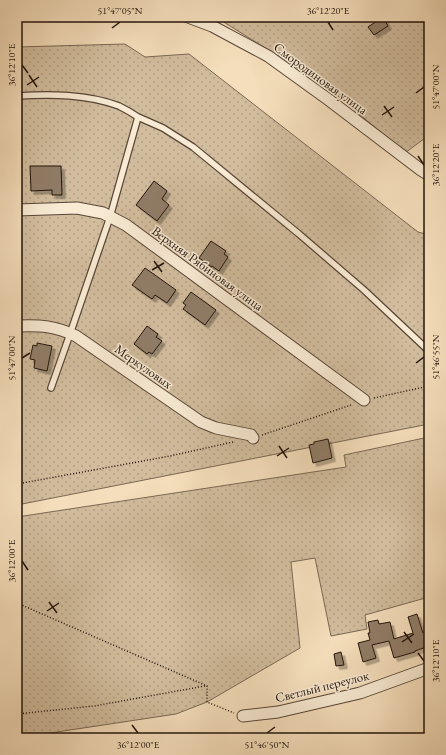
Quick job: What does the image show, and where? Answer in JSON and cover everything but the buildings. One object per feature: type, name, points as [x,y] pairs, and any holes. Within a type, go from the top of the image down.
[{"type":"street","name":"Смородиновая улица","points":[[188,17],[212,26],[268,56],[429,175]]},
{"type":"street","name":"Верхняя Рябиновая улица","points":[[17,210],[77,208],[103,213],[126,225],[364,400]]},
{"type":"street","name":"Меркуловых","points":[[17,326],[50,327],[76,336],[201,422],[208,426],[251,435],[253,438]]},
{"type":"street","name":"Светлый переулок","points":[[243,716],[278,712],[360,693],[429,668]]},
{"type":"lane","points":[[17,96],[68,96],[99,100],[120,106],[138,117],[163,128],[192,147],[299,234],[364,290],[429,350]]},
{"type":"lane","points":[[51,388],[110,217],[138,117]]},
{"type":"path","points":[[17,603],[207,686]]},
{"type":"path","points":[[17,714],[94,706],[207,686]]},
{"type":"path","points":[[207,686],[207,702],[243,716]]},
{"type":"shaded area","points":[[225,17],[429,17],[429,135],[405,153],[325,85],[222,21]]},
{"type":"shaded area","points":[[125,44],[145,57],[189,54],[418,232],[429,235],[429,424],[17,505],[17,47]]},
{"type":"shaded area","points":[[429,437],[429,597],[365,615],[367,629],[331,636],[315,558],[291,562],[300,648],[207,702],[176,714],[17,738],[17,517],[346,467],[344,455]]}]
